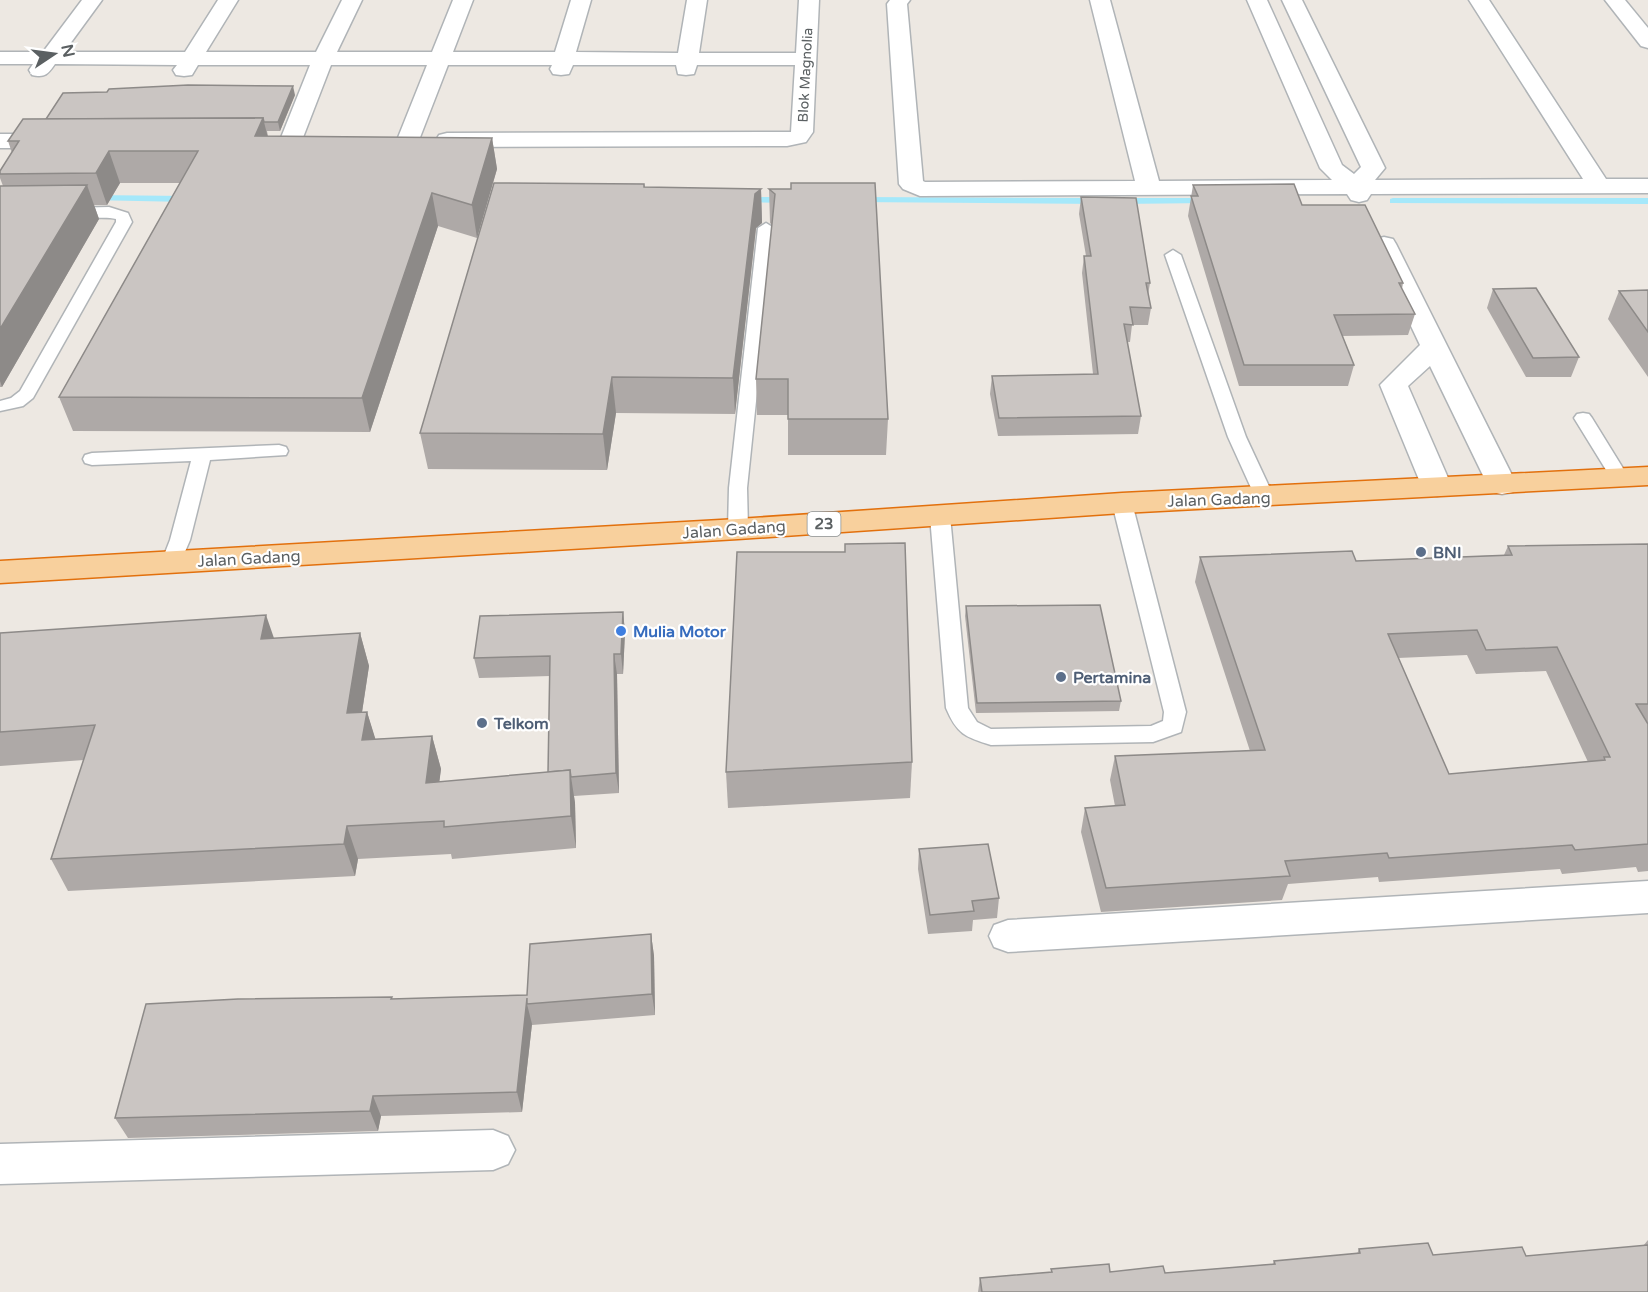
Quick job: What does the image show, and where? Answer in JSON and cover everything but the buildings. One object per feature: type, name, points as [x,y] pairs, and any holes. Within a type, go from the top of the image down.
[{"type":"highway","name":"Jalan Gadang","points":[[0,572],[738,529],[1122,503],[1634,477]]},
{"type":"street","points":[[0,70],[44,64],[92,0]]},
{"type":"street","points":[[188,64],[228,0]]},
{"type":"street","points":[[291,140],[321,63],[352,0]]},
{"type":"street","points":[[384,140],[408,140],[463,0]]},
{"type":"street","points":[[563,63],[580,0]]},
{"type":"street","points":[[687,64],[697,0]]},
{"type":"street","name":"Blok Magnolia","points":[[408,140],[788,139],[798,137],[802,132],[809,0]]},
{"type":"street","points":[[900,0],[897,4],[911,184],[920,189],[1648,186]]},
{"type":"street","points":[[1100,0],[1149,188]]},
{"type":"street","points":[[1257,0],[1332,168],[1355,187],[1502,485]]},
{"type":"street","points":[[1292,0],[1373,168],[1355,187]]},
{"type":"street","points":[[1479,0],[1598,185]]},
{"type":"street","points":[[1614,0],[1648,42]]},
{"type":"street","points":[[0,58],[44,64],[806,65]]},
{"type":"street","points":[[1298,89],[1333,89]]},
{"type":"street","points":[[267,140],[314,140]]},
{"type":"street","points":[[0,141],[70,141]]},
{"type":"street","points":[[1435,346],[1394,385],[1437,487]]},
{"type":"street","points":[[1008,936],[1648,897]]},
{"type":"street","points":[[0,1164],[493,1150]]},
{"type":"lane","points":[[0,406],[17,402],[27,394],[124,222],[123,216],[109,212],[54,213]]},
{"type":"lane","points":[[738,529],[738,488],[766,228]]},
{"type":"lane","points":[[1173,255],[1237,437],[1264,497]]},
{"type":"lane","points":[[1583,418],[1634,477]]},
{"type":"lane","points":[[92,459],[279,451]]},
{"type":"lane","points":[[171,563],[180,540],[202,454]]},
{"type":"lane","points":[[940,516],[957,708],[964,723],[972,732],[991,737],[1153,734],[1173,726],[1175,712],[1122,503]]},
{"type":"waterway","points":[[92,198],[187,199]]},
{"type":"waterway","points":[[743,200],[787,200]]},
{"type":"waterway","points":[[857,200],[1099,201]]},
{"type":"waterway","points":[[1118,201],[1207,201]]},
{"type":"waterway","points":[[1393,201],[1648,201]]},
{"type":"place","name":"BNI","points":[[1421,552]]},
{"type":"place","name":"Mulia Motor","points":[[621,631]]},
{"type":"place","name":"Pertamina","points":[[1061,677]]},
{"type":"place","name":"Telkom","points":[[482,723]]}]
